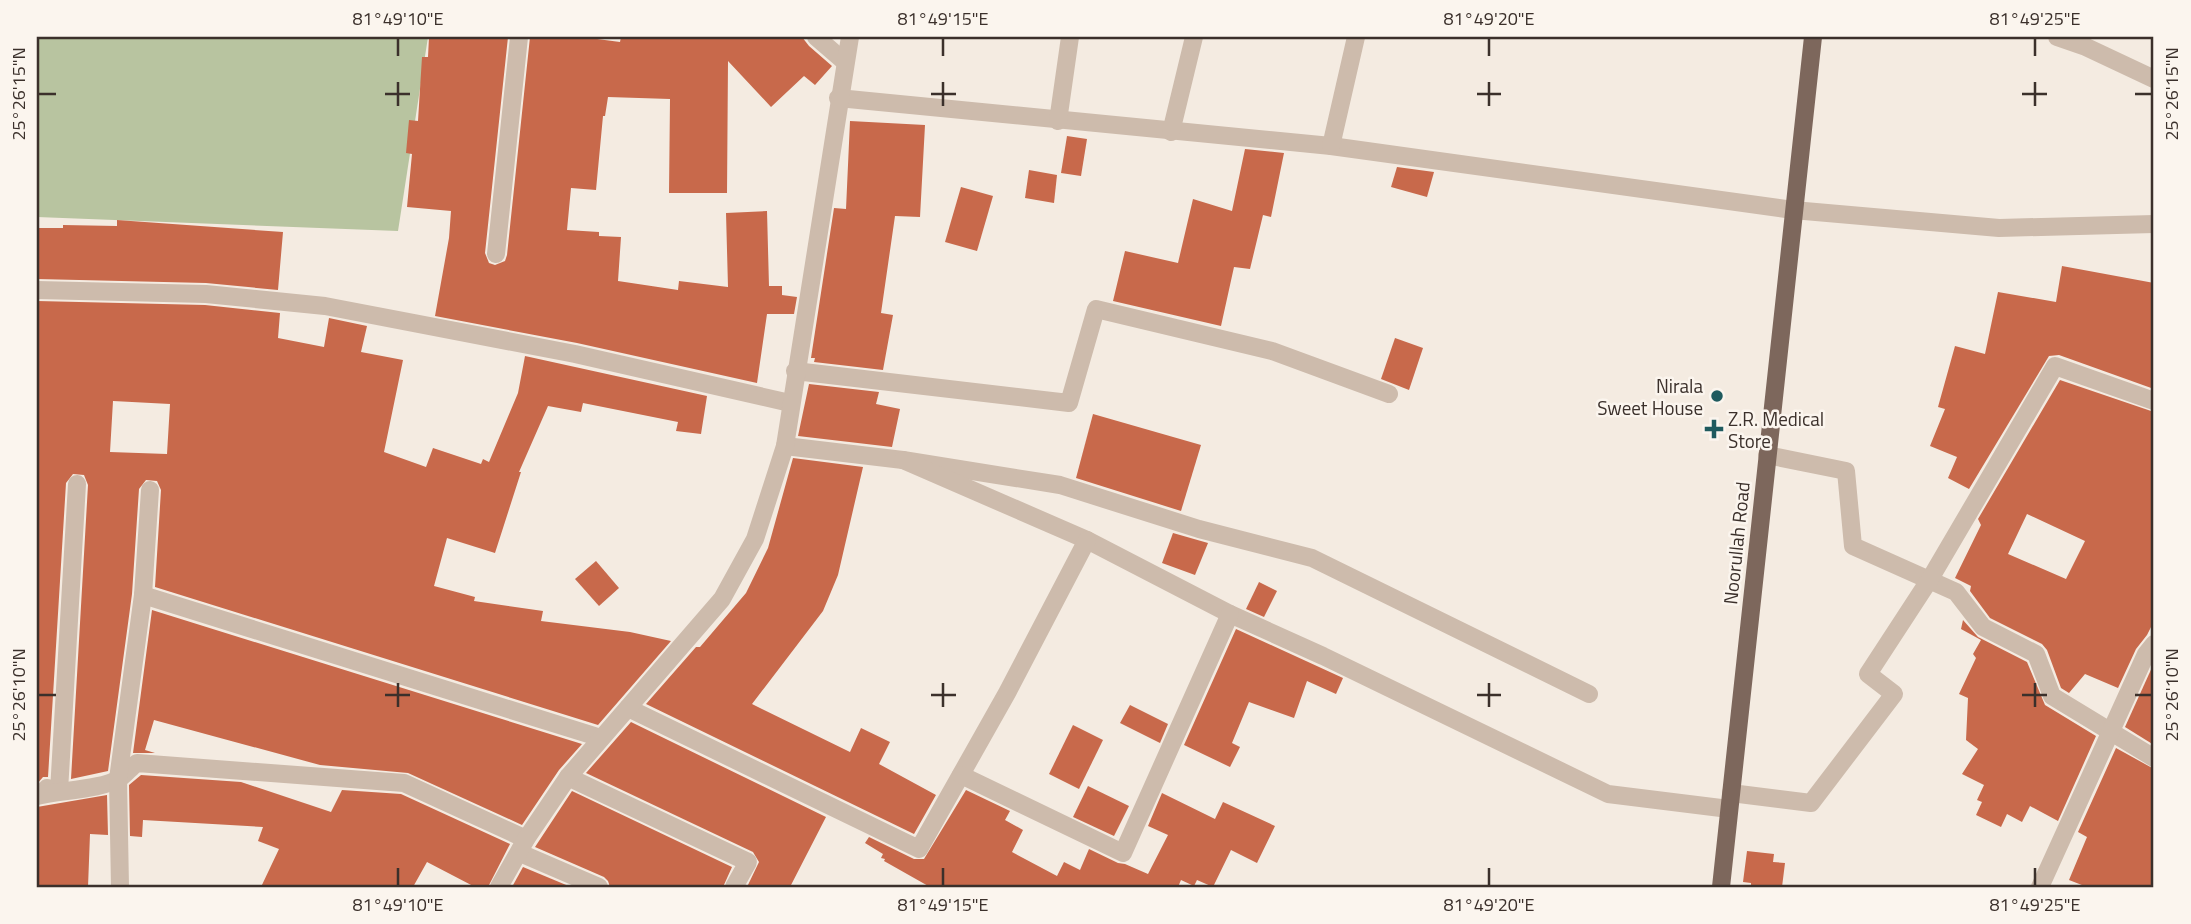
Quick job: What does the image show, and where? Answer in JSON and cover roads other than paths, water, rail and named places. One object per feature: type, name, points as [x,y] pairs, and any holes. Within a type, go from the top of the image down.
[{"type":"main road","name":"Noorullah Road","points":[[1721,887],[1813,37]]},
{"type":"street","points":[[496,254],[519,37]]},
{"type":"street","points":[[816,37],[845,62]]},
{"type":"street","points":[[499,887],[568,777],[722,599],[755,539],[785,446],[838,99],[850,37]]},
{"type":"street","points":[[1058,121],[1070,37]]},
{"type":"street","points":[[1171,132],[1194,37]]},
{"type":"street","points":[[1331,146],[1356,37]]},
{"type":"street","points":[[2057,37],[2154,79]]},
{"type":"street","points":[[838,99],[1331,146],[1793,210],[1999,228],[2154,224]]},
{"type":"street","points":[[37,290],[206,295],[325,306],[575,354],[790,403]]},
{"type":"street","points":[[795,371],[1069,404],[1096,309],[1272,351],[1389,394]]},
{"type":"street","points":[[904,460],[1087,540],[1230,614],[1608,794],[1811,803],[1894,694],[1868,674],[1930,579],[2055,366],[2154,401]]},
{"type":"street","points":[[785,446],[904,460],[1060,485],[1199,529],[1312,558],[1589,694]]},
{"type":"street","points":[[1767,455],[1846,471],[1853,546],[1956,592],[1983,627],[2036,653],[2052,696],[2154,758]]},
{"type":"street","points":[[59,791],[77,484]]},
{"type":"street","points":[[120,887],[118,779],[143,595],[150,490]]},
{"type":"street","points":[[628,708],[919,849],[1007,693],[1087,540]]},
{"type":"street","points":[[143,595],[601,738]]},
{"type":"street","points":[[961,775],[1123,853],[1230,614]]},
{"type":"street","points":[[2040,887],[2146,653],[2154,644]]},
{"type":"street","points":[[37,786],[59,791],[76,791],[118,779],[137,762],[404,783],[599,887]]},
{"type":"street","points":[[568,777],[748,862],[734,887]]},
{"type":"street","points":[[37,796],[59,791]]},
{"type":"place","name":"Nirala Sweet House","points":[[1717,396]]},
{"type":"place","name":"Z.R. Medical Store","points":[[1714,429]]}]
